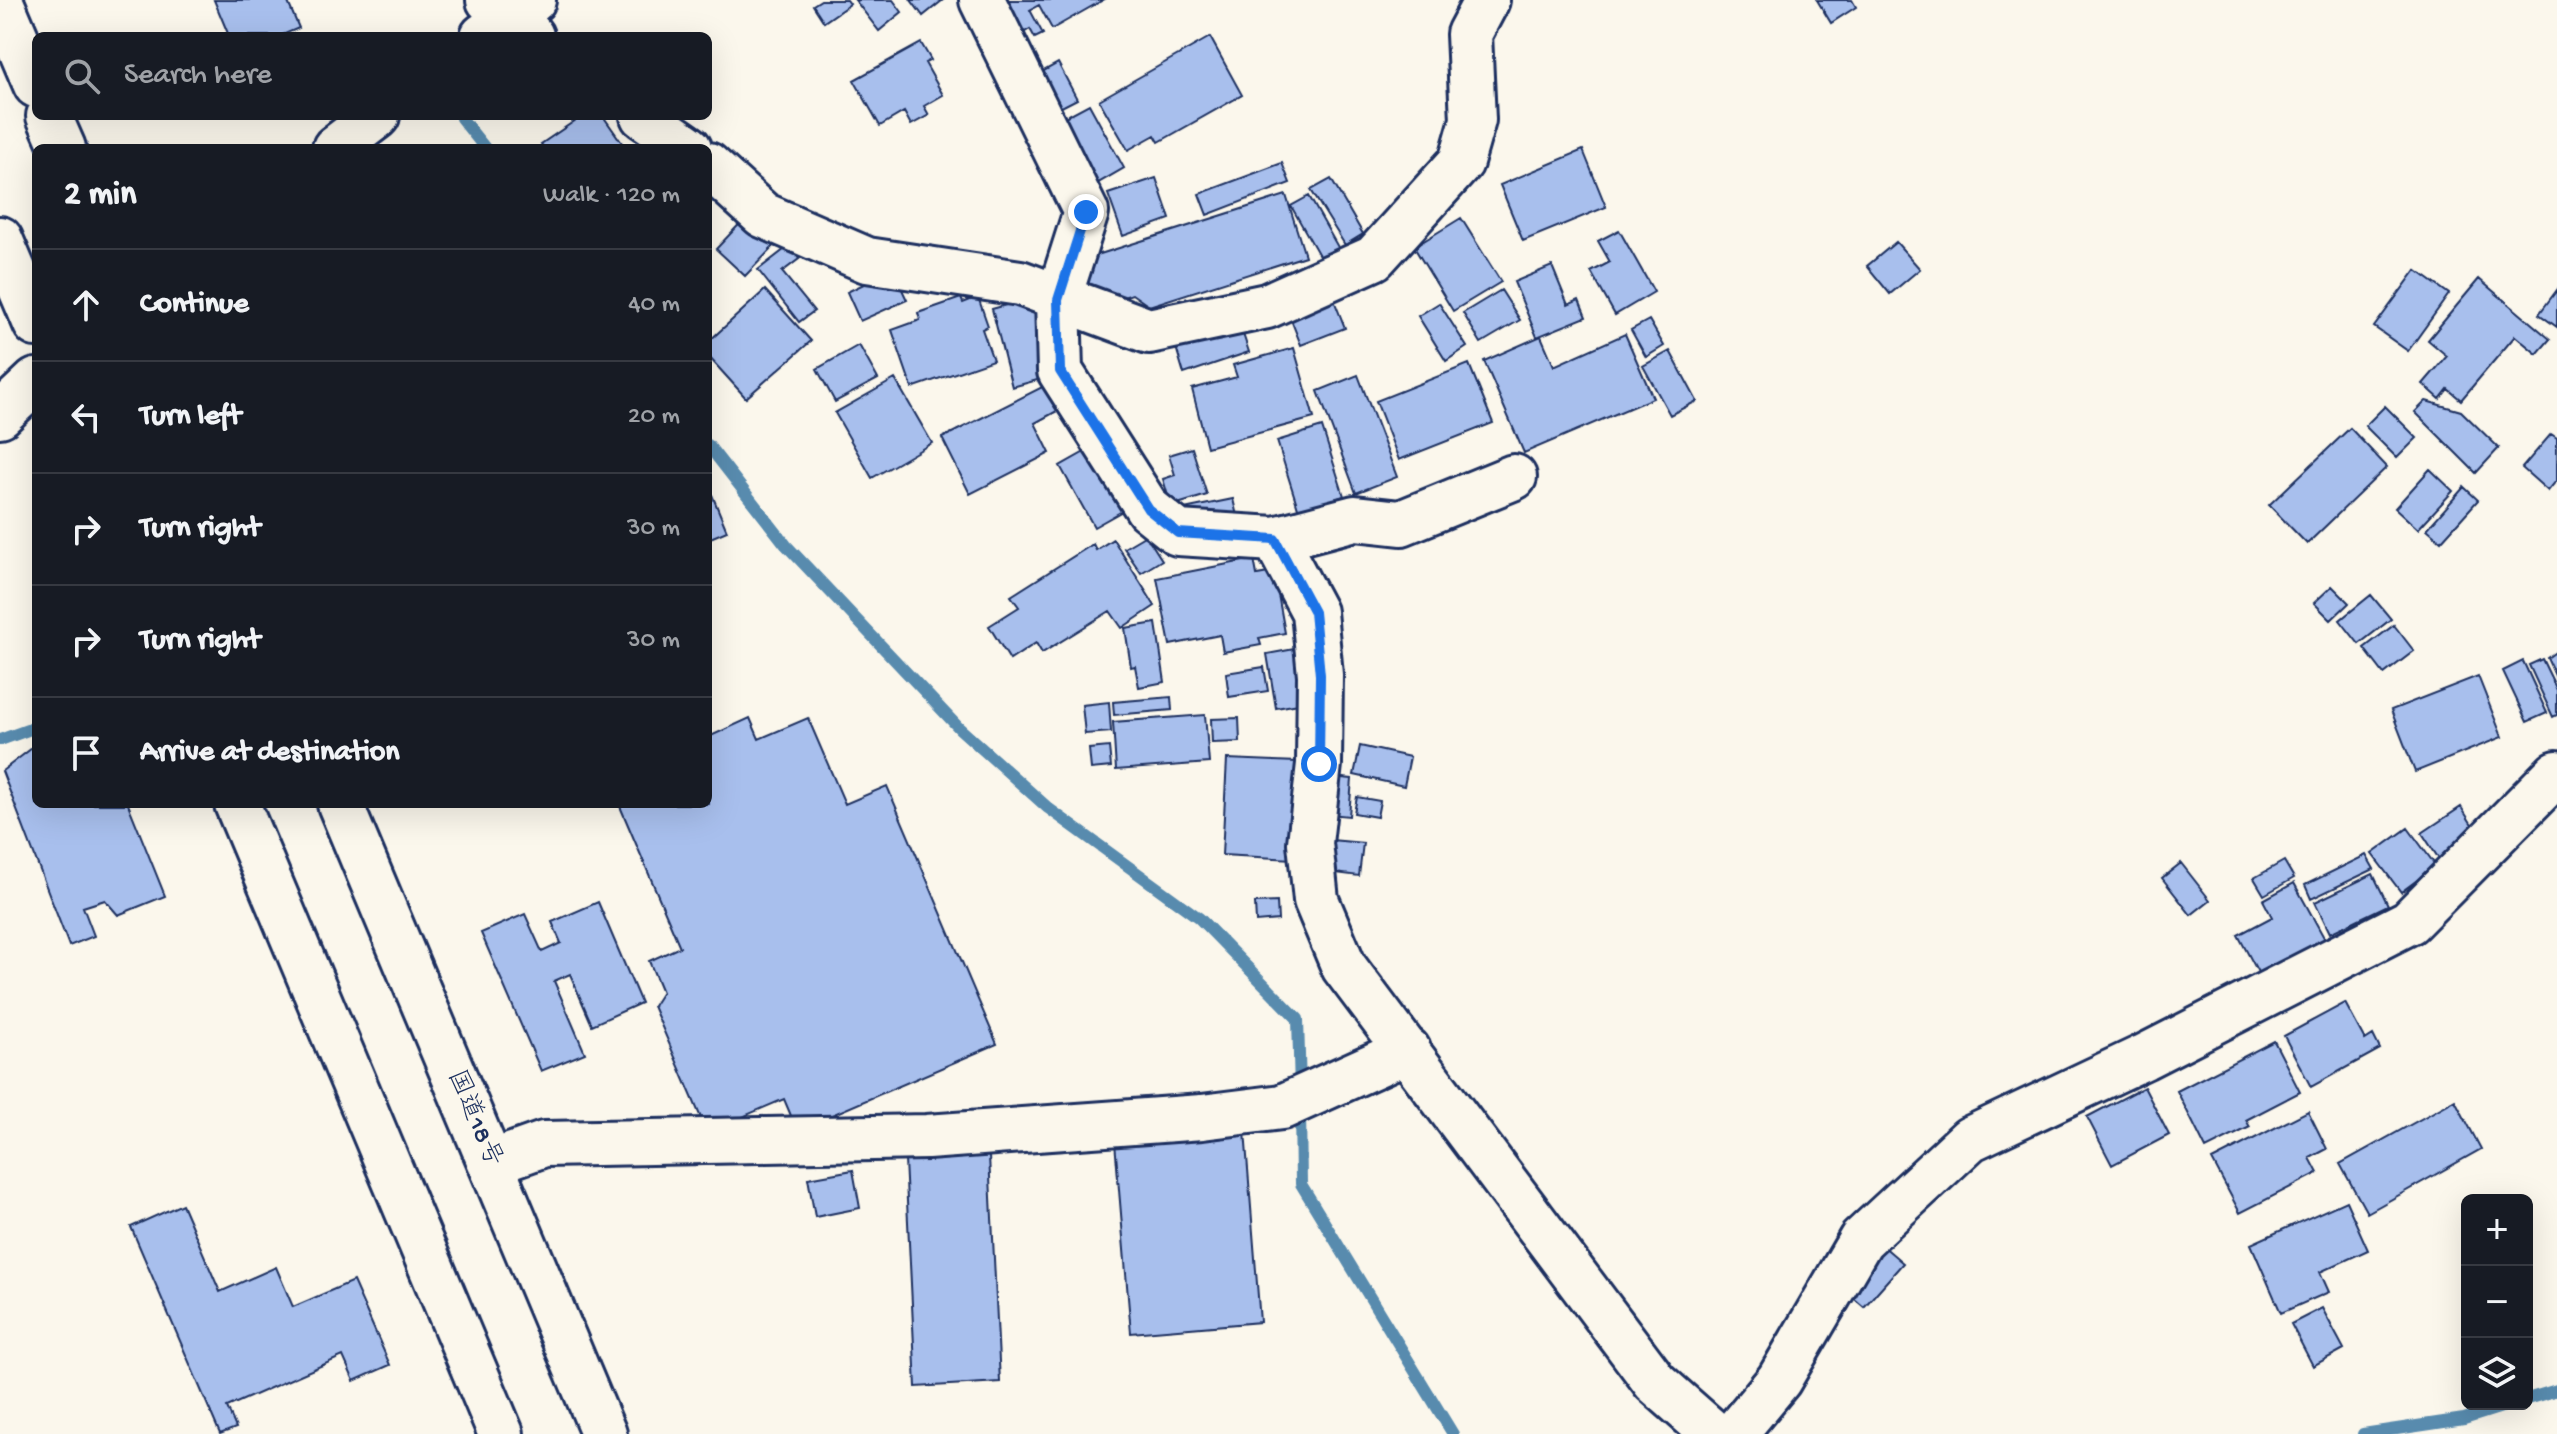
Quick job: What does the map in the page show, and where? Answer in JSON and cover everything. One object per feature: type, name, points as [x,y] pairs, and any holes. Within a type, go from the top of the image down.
[{"type":"main road","points":[[0,0],[32,76]]},
{"type":"main road","points":[[982,0],[1086,212],[1058,300],[1060,371],[1148,509],[1178,533],[1275,539],[1355,518],[1401,523],[1514,477]]},
{"type":"main road","points":[[712,169],[763,215],[867,260],[1020,283],[1058,300],[1149,331],[1267,306],[1374,258],[1461,162],[1473,120],[1470,7]]},
{"type":"main road","points":[[51,120],[61,144]]},
{"type":"main road","points":[[340,144],[372,120]]},
{"type":"main road","points":[[649,120],[683,144]]},
{"type":"main road","points":[[0,239],[32,315]]},
{"type":"main road","points":[[0,415],[32,385]]},
{"type":"main road","points":[[1275,539],[1314,612],[1320,675],[1319,764],[1310,843],[1316,900],[1344,967],[1655,1382],[1714,1434]]},
{"type":"main road","points":[[1734,1434],[1779,1380],[1861,1240],[1970,1139],[2144,1057],[2409,922],[2557,773]]},
{"type":"main road","points":[[239,808],[501,1434]]},
{"type":"main road","name":"国道18号","points":[[342,808],[604,1434]]},
{"type":"main road","points":[[491,1163],[544,1144],[927,1137],[1202,1117],[1296,1102],[1408,1050]]},
{"type":"building","points":[[214,0],[287,0],[299,28],[290,32],[227,32]]},
{"type":"building","points":[[821,0],[847,0],[850,4],[824,22],[813,5]]},
{"type":"building","points":[[855,0],[893,0],[902,12],[879,31]]},
{"type":"building","points":[[911,0],[943,0],[923,16]]},
{"type":"building","points":[[983,0],[1103,0],[1052,29],[1039,5],[1030,10],[1043,34],[1035,38],[1030,29],[1007,43]]},
{"type":"building","points":[[1817,0],[1852,0],[1856,7],[1831,23]]},
{"type":"building","points":[[1210,37],[1242,95],[1159,142],[1155,135],[1128,150],[1099,100]]},
{"type":"building","points":[[921,43],[931,60],[925,63],[943,95],[924,106],[929,115],[911,125],[904,112],[880,126],[854,80]]},
{"type":"building","points":[[1058,63],[1077,99],[1048,114],[1029,79]]},
{"type":"building","points":[[1089,104],[1124,168],[1086,190],[1050,125]]},
{"type":"building","points":[[576,120],[606,120],[622,143],[620,144],[541,144]]},
{"type":"building","points":[[1583,150],[1606,207],[1523,241],[1500,185]]},
{"type":"building","points":[[1282,163],[1290,183],[1207,215],[1199,194]]},
{"type":"building","points":[[1156,178],[1170,219],[1123,236],[1108,194]]},
{"type":"building","points":[[1331,179],[1363,234],[1345,245],[1311,190]]},
{"type":"building","points":[[1286,195],[1305,256],[1149,306],[1132,294],[1090,308],[1075,262]]},
{"type":"building","points":[[1309,196],[1339,249],[1321,259],[1291,206]]},
{"type":"building","points":[[749,214],[778,242],[745,276],[716,249]]},
{"type":"building","points":[[1461,218],[1501,282],[1453,311],[1414,247]]},
{"type":"building","points":[[1619,230],[1654,292],[1615,315],[1591,272],[1610,262],[1598,241]]},
{"type":"building","points":[[1896,242],[1920,269],[1890,294],[1867,266]]},
{"type":"building","points":[[789,246],[799,259],[782,272],[814,311],[799,322],[758,270]]},
{"type":"building","points":[[1552,266],[1568,305],[1579,300],[1586,317],[1537,337],[1514,282]]},
{"type":"building","points":[[893,270],[907,300],[860,321],[847,292]]},
{"type":"building","points":[[2416,270],[2449,294],[2408,351],[2374,327]]},
{"type":"building","points":[[2479,279],[2550,339],[2537,354],[2515,336],[2461,400],[2448,389],[2440,399],[2423,384],[2447,356],[2428,340]]},
{"type":"building","points":[[765,290],[811,341],[746,398],[712,360],[712,338]]},
{"type":"building","points":[[1501,290],[1520,320],[1481,343],[1463,313]]},
{"type":"building","points":[[2557,290],[2557,327],[2539,314]]},
{"type":"building","points":[[1332,295],[1345,328],[1301,345],[1288,312]]},
{"type":"building","points":[[978,297],[988,326],[982,329],[993,360],[912,388],[892,330],[920,320],[918,313],[961,298],[963,303]]},
{"type":"building","points":[[1031,298],[1052,376],[1012,387],[992,309]]},
{"type":"building","points":[[1439,303],[1467,347],[1446,361],[1418,316]]},
{"type":"building","points":[[1649,320],[1664,346],[1646,357],[1631,330]]},
{"type":"building","points":[[1239,322],[1249,352],[1184,374],[1175,344]]},
{"type":"building","points":[[1625,334],[1653,398],[1524,453],[1484,361],[1541,336],[1554,366]]},
{"type":"building","points":[[859,345],[878,379],[835,402],[817,369]]},
{"type":"building","points":[[1294,348],[1314,418],[1207,447],[1192,389],[1237,377],[1233,365]]},
{"type":"building","points":[[1670,351],[1697,401],[1670,415],[1643,366]]},
{"type":"building","points":[[1469,364],[1493,423],[1399,460],[1376,401]]},
{"type":"building","points":[[1358,375],[1397,477],[1356,493],[1318,391]]},
{"type":"building","points":[[895,379],[932,443],[872,478],[835,413]]},
{"type":"building","points":[[1056,380],[1068,405],[1035,423],[1050,453],[970,494],[942,438]]},
{"type":"building","points":[[2426,401],[2461,411],[2499,448],[2476,473],[2415,412]]},
{"type":"building","points":[[2385,406],[2417,438],[2397,458],[2365,426]]},
{"type":"building","points":[[1322,427],[1344,496],[1299,511],[1277,441]]},
{"type":"building","points":[[2350,428],[2387,467],[2307,544],[2269,505]]},
{"type":"building","points":[[2551,434],[2557,438],[2557,480],[2548,491],[2522,468]]},
{"type":"building","points":[[1097,445],[1131,506],[1094,527],[1060,466]]},
{"type":"building","points":[[1192,448],[1207,495],[1171,506],[1163,479],[1175,475],[1169,455]]},
{"type":"building","points":[[2430,469],[2453,491],[2418,529],[2395,508]]},
{"type":"building","points":[[2464,487],[2478,500],[2441,541],[2427,529]]},
{"type":"building","points":[[712,495],[727,531],[712,537]]},
{"type":"building","points":[[1233,499],[1237,516],[1188,527],[1184,509]]},
{"type":"building","points":[[1146,535],[1162,560],[1141,573],[1124,548]]},
{"type":"building","points":[[1113,539],[1155,606],[1122,628],[1110,611],[1042,653],[1036,643],[1010,660],[989,626],[1019,607],[1011,596],[1093,544],[1096,550]]},
{"type":"building","points":[[1254,559],[1257,575],[1274,572],[1285,633],[1259,638],[1261,645],[1223,652],[1220,635],[1170,645],[1157,578]]},
{"type":"building","points":[[2332,586],[2349,603],[2331,620],[2314,603]]},
{"type":"building","points":[[2371,595],[2391,619],[2359,644],[2340,620]]},
{"type":"building","points":[[1156,623],[1165,682],[1139,687],[1135,666],[1131,667],[1125,628]]},
{"type":"building","points":[[2394,625],[2414,651],[2384,674],[2364,648]]},
{"type":"building","points":[[1300,648],[1310,702],[1276,708],[1267,654]]},
{"type":"building","points":[[2557,651],[2557,680],[2547,658]]},
{"type":"building","points":[[2542,659],[2557,690],[2557,715],[2553,717],[2529,665]]},
{"type":"building","points":[[2523,661],[2547,713],[2527,722],[2503,671]]},
{"type":"building","points":[[1264,667],[1268,691],[1229,697],[1226,673]]},
{"type":"building","points":[[2478,676],[2502,737],[2415,772],[2391,710]]},
{"type":"building","points":[[1171,697],[1172,710],[1114,715],[1113,702]]},
{"type":"building","points":[[1109,702],[1111,732],[1085,734],[1082,705]]},
{"type":"building","points":[[1205,715],[1209,763],[1116,770],[1113,722]]},
{"type":"building","points":[[750,718],[759,739],[808,718],[845,804],[887,786],[997,1044],[797,1130],[784,1099],[707,1132],[653,1006],[662,992],[649,961],[680,947],[621,808],[712,808],[712,736]]},
{"type":"building","points":[[1239,718],[1240,742],[1212,743],[1211,719]]},
{"type":"building","points":[[1360,746],[1410,757],[1404,786],[1354,775]]},
{"type":"building","points":[[1109,747],[1111,767],[1091,769],[1089,749]]},
{"type":"building","points":[[32,748],[32,808],[130,808],[165,896],[118,915],[105,900],[83,907],[94,936],[69,946],[2,771]]},
{"type":"building","points":[[1227,759],[1298,762],[1293,859],[1222,855]]},
{"type":"building","points":[[1332,777],[1352,779],[1349,816],[1329,814]]},
{"type":"building","points":[[1357,797],[1380,801],[1377,817],[1354,813]]},
{"type":"building","points":[[2461,807],[2478,834],[2439,859],[2422,833]]},
{"type":"building","points":[[2408,828],[2436,866],[2401,892],[2372,854]]},
{"type":"building","points":[[1331,840],[1363,843],[1359,876],[1327,872]]},
{"type":"building","points":[[2366,855],[2374,869],[2311,899],[2305,885]]},
{"type":"building","points":[[2284,861],[2294,878],[2264,895],[2254,878]]},
{"type":"building","points":[[2181,863],[2210,900],[2191,915],[2162,878]]},
{"type":"building","points":[[2373,874],[2388,905],[2330,933],[2315,902]]},
{"type":"building","points":[[2294,883],[2327,943],[2261,978],[2238,935],[2272,917],[2263,900]]},
{"type":"building","points":[[598,902],[641,1003],[592,1025],[570,974],[554,981],[585,1053],[541,1071],[481,933],[525,914],[542,952],[561,943],[552,922]]},
{"type":"building","points":[[1277,902],[1278,920],[1256,922],[1255,903]]},
{"type":"building","points":[[2345,1003],[2365,1040],[2373,1035],[2380,1049],[2311,1087],[2284,1036]]},
{"type":"building","points":[[2274,1041],[2300,1092],[2246,1120],[2250,1127],[2206,1149],[2177,1091]]},
{"type":"building","points":[[2144,1087],[2169,1135],[2112,1165],[2087,1117]]},
{"type":"building","points":[[2455,1100],[2481,1149],[2367,1213],[2340,1164]]},
{"type":"building","points":[[2308,1111],[2327,1149],[2310,1158],[2318,1173],[2240,1213],[2212,1160]]},
{"type":"building","points":[[1245,1131],[1260,1322],[1131,1333],[1115,1142]]},
{"type":"building","points":[[989,1156],[1000,1382],[916,1387],[905,1160]]},
{"type":"building","points":[[853,1170],[860,1208],[815,1217],[808,1178]]},
{"type":"building","points":[[2346,1201],[2368,1250],[2320,1272],[2329,1292],[2281,1313],[2251,1244]]},
{"type":"building","points":[[182,1204],[220,1292],[276,1267],[293,1307],[353,1281],[390,1365],[354,1381],[343,1356],[227,1407],[236,1428],[220,1434],[131,1227]]},
{"type":"building","points":[[1882,1245],[1903,1263],[1864,1307],[1843,1289]]},
{"type":"building","points":[[2322,1308],[2344,1349],[2313,1366],[2291,1324]]},
{"type":"waterway","points":[[463,120],[482,144]]},
{"type":"waterway","points":[[712,450],[786,545],[959,728],[1048,808],[1199,918],[1298,1019],[1300,1090]]},
{"type":"waterway","points":[[0,740],[32,728]]},
{"type":"waterway","points":[[1300,1108],[1301,1184],[1453,1434]]},
{"type":"waterway","points":[[2533,1397],[2557,1390]]},
{"type":"waterway","points":[[2363,1434],[2464,1419],[2492,1410]]},
{"type":"route","points":[[1086,212],[1058,300],[1060,371],[1148,509],[1178,533],[1275,539],[1314,612],[1320,675],[1319,764]]}]
